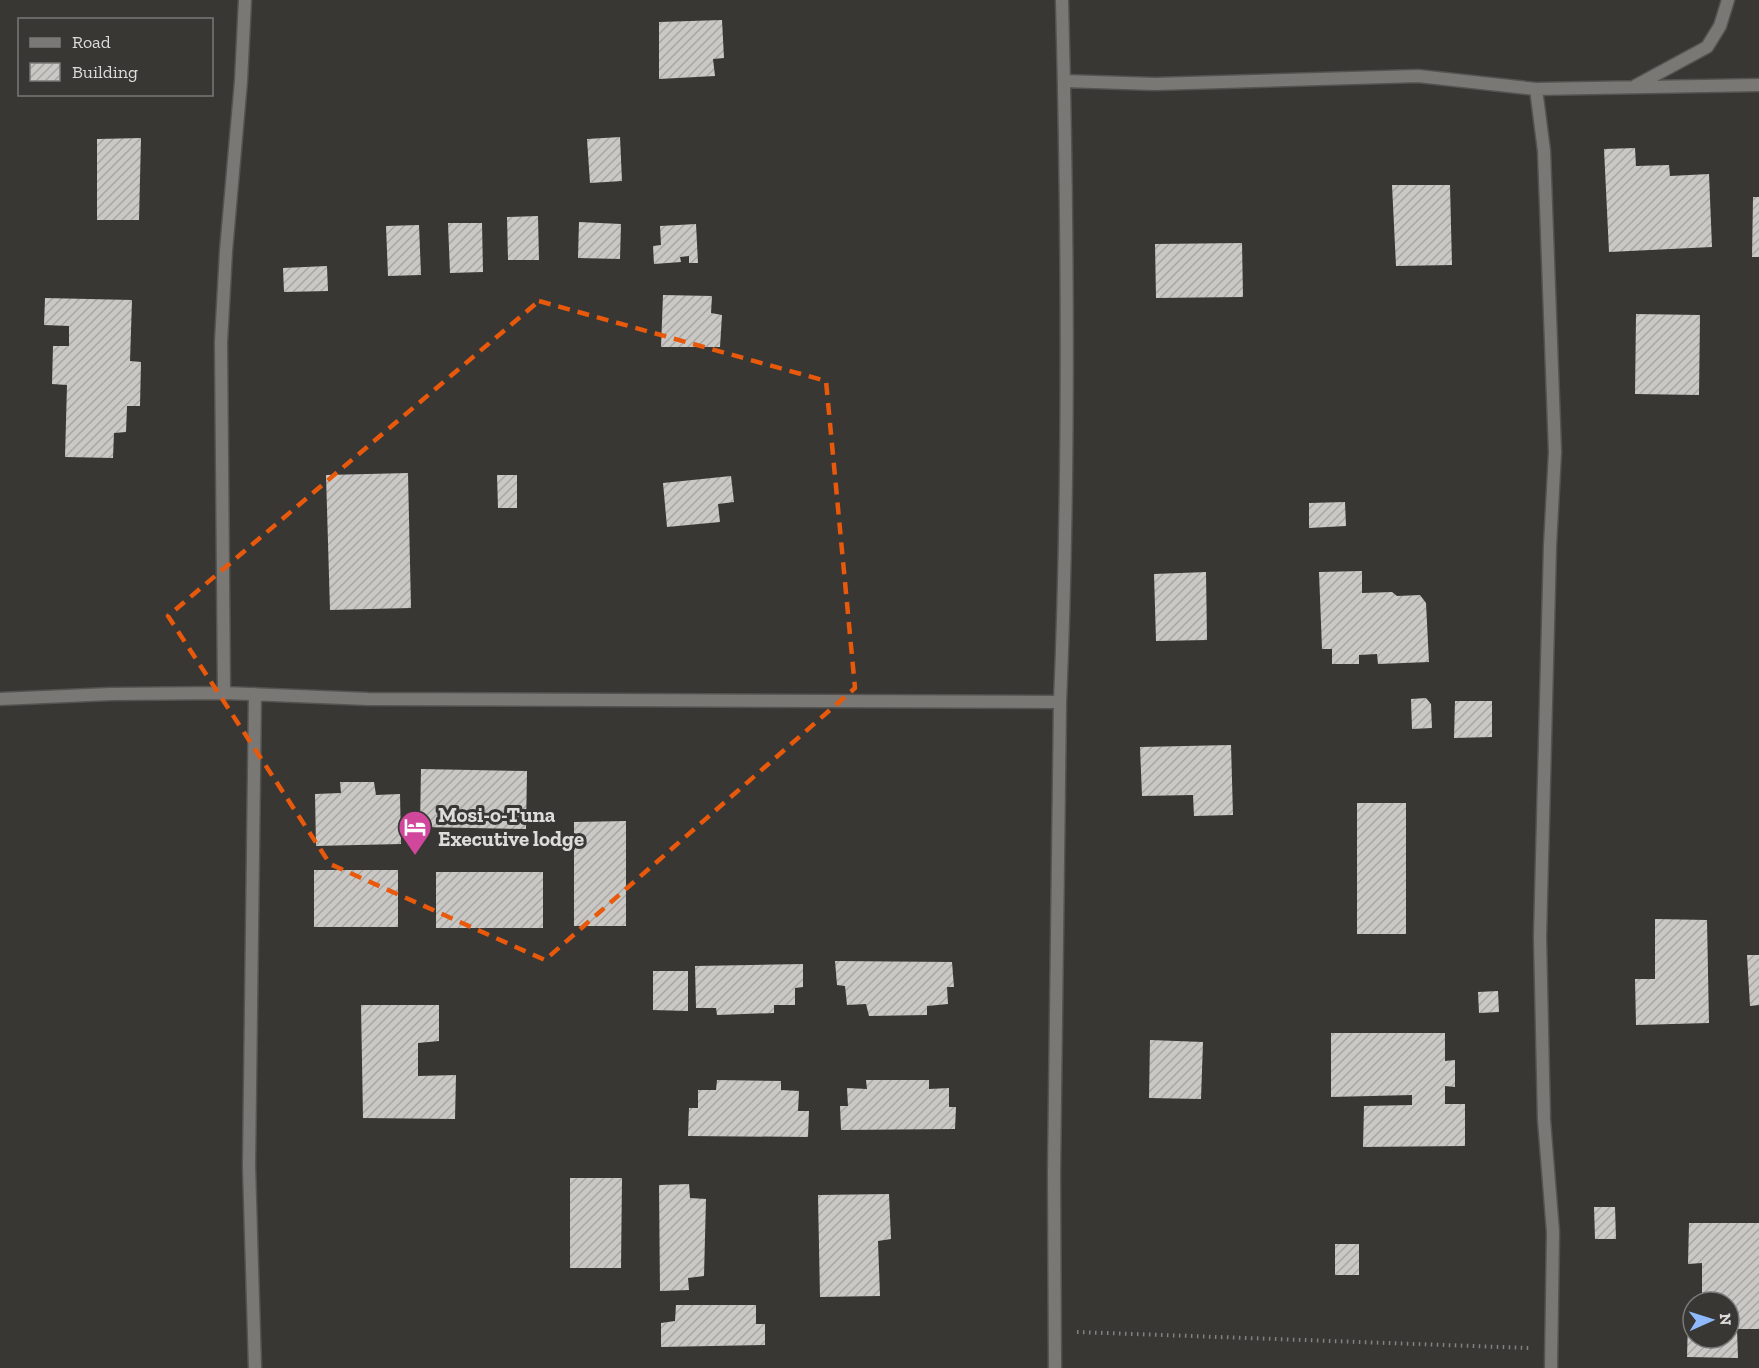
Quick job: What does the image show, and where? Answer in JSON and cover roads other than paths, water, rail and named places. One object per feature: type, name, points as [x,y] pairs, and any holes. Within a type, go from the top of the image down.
[{"type":"street","points":[[224,693],[221,342],[245,0]]},
{"type":"street","points":[[1056,1368],[1054,1174],[1060,702],[1067,451],[1062,0]]},
{"type":"street","points":[[1631,88],[1707,47],[1720,26],[1728,0]]},
{"type":"street","points":[[1064,81],[1166,84],[1418,76],[1536,89],[1759,85]]},
{"type":"street","points":[[1536,89],[1544,150],[1555,452],[1550,546],[1540,937],[1544,1120],[1553,1232],[1551,1368]]},
{"type":"street","points":[[0,699],[111,694],[224,693],[368,699],[1060,702]]},
{"type":"street","points":[[255,694],[249,1166],[255,1368]]},
{"type":"place","name":"Mosi-o-Tuna Executive lodge","points":[[415,856]]}]
